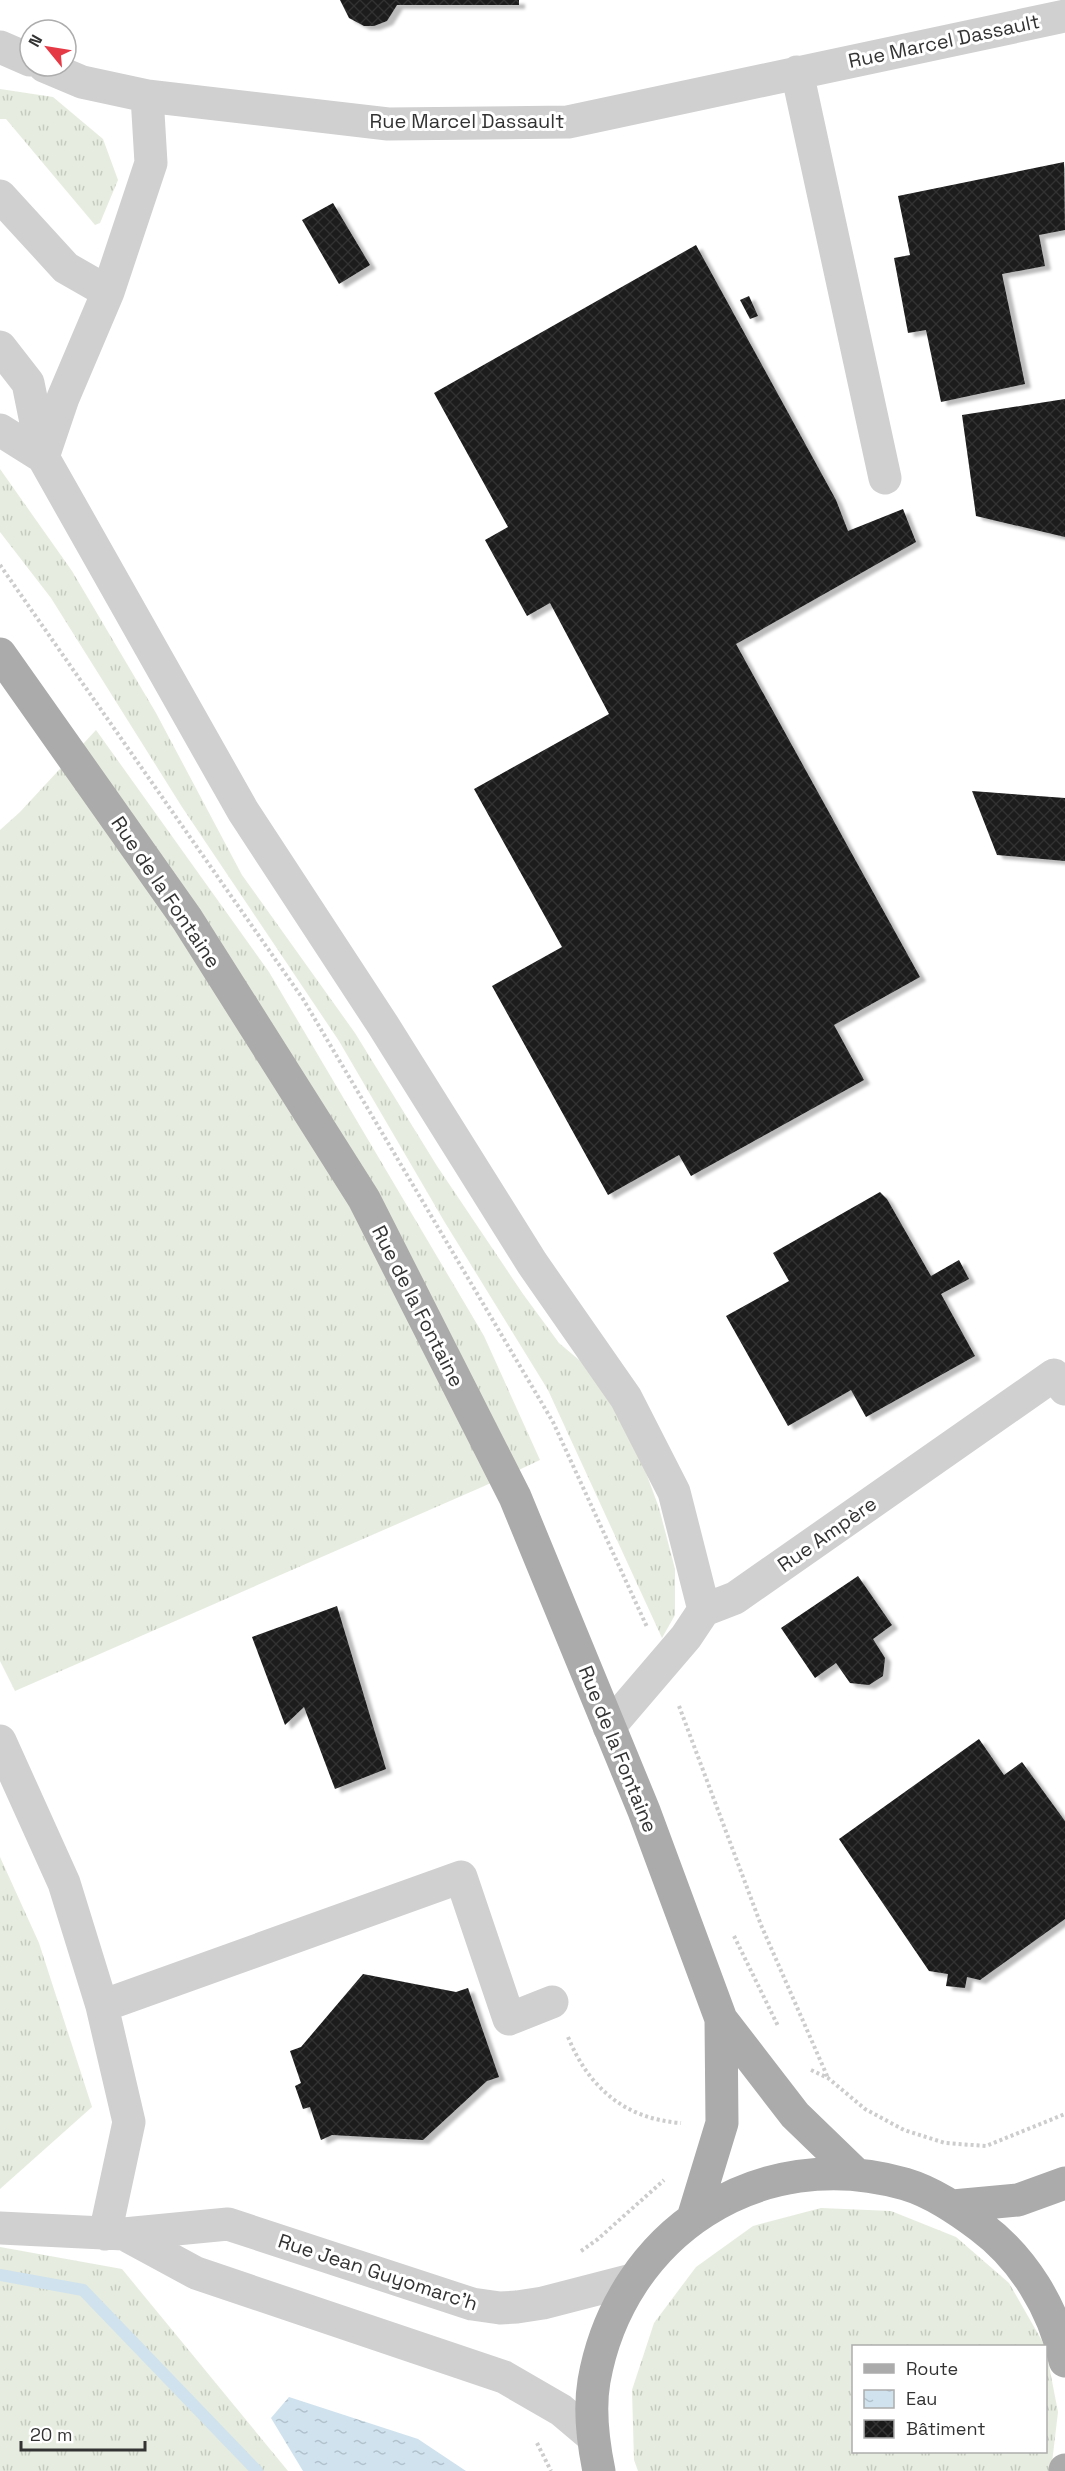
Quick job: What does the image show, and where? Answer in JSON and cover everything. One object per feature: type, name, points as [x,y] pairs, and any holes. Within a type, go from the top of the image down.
[{"type":"main road","name":"Rue de la Fontaine","points":[[0,654],[187,919],[364,1199],[515,1497],[644,1811],[721,2019],[795,2115],[856,2174]]},
{"type":"main road","name":"Rue de la Fontaine","points":[[693,2218],[722,2123],[721,2019]]},
{"type":"main road","points":[[599,2471],[592,2437],[594,2383],[607,2329],[632,2280],[660,2247],[693,2218],[743,2190],[799,2176],[856,2174],[906,2185],[953,2206],[999,2241],[1029,2277],[1036,2286],[1064,2343]]},
{"type":"main road","points":[[953,2206],[1018,2200],[1065,2183]]},
{"type":"street","name":"Rue Marcel Dassault","points":[[72,78],[147,96],[388,124],[568,122],[1065,15]]},
{"type":"street","points":[[0,47],[18,55]]},
{"type":"street","points":[[797,72],[885,478]]},
{"type":"street","points":[[43,457],[63,398],[108,292],[151,163],[147,96]]},
{"type":"street","points":[[0,196],[66,268],[108,292]]},
{"type":"street","points":[[0,347],[28,383],[43,457],[243,811],[383,1025],[532,1263],[626,1398],[674,1492],[704,1610],[686,1637],[609,1727]]},
{"type":"street","points":[[0,430],[43,457]]},
{"type":"street","name":"Rue Ampère","points":[[704,1610],[735,1598],[1054,1375],[1065,1389]]},
{"type":"street","points":[[0,1741],[64,1883],[102,2006],[129,2122],[114,2234]]},
{"type":"street","points":[[102,2006],[461,1877],[509,2019],[552,2002]]},
{"type":"street","name":"Rue Jean Guyomarc'h","points":[[0,2228],[114,2234],[228,2224],[472,2304],[500,2308],[543,2303],[632,2280]]},
{"type":"street","name":"Rue Jean Guyomarc'h","points":[[114,2234],[196,2273],[504,2377],[561,2410],[592,2437]]},
{"type":"path","points":[[733,1933],[782,2035]]},
{"type":"path","points":[[552,2002],[578,2060],[601,2091],[628,2109],[671,2123],[688,2124]]},
{"type":"path","points":[[806,2066],[828,2078],[865,2109],[904,2130],[945,2143],[986,2146],[1065,2114]]},
{"type":"path","points":[[574,2256],[629,2212],[665,2179],[669,2172]]},
{"type":"path","points":[[535,2440],[551,2471]]},
{"type":"green space","points":[[0,89],[53,97],[103,139],[118,180],[100,223],[95,225],[6,119],[0,119]]},
{"type":"green space","points":[[0,469],[72,571],[156,713],[242,875],[355,1033],[437,1166],[523,1294],[559,1343],[591,1370],[627,1421],[659,1508],[675,1569],[675,1615],[662,1638],[548,1390],[444,1221],[339,1041],[182,807],[51,598],[0,532]]},
{"type":"green space","points":[[96,730],[269,972],[484,1336],[540,1460],[15,1691],[0,1661],[0,830],[20,812]]},
{"type":"green space","points":[[0,1857],[39,1943],[92,2107],[0,2189]]},
{"type":"green space","points":[[821,2208],[891,2211],[956,2237],[1009,2283],[1044,2345],[852,2345],[852,2453],[1047,2453],[1047,2355],[1058,2412],[1051,2471],[638,2471],[634,2460],[632,2390],[654,2323],[696,2267],[753,2226]]},
{"type":"green space","points":[[0,2247],[122,2269],[288,2471],[0,2471]]},
{"type":"water","points":[[289,2397],[418,2439],[466,2471],[303,2471],[271,2418]]},
{"type":"building","points":[[340,0],[519,0],[519,5],[397,5],[387,21],[374,26],[364,26],[349,18]]},
{"type":"building","points":[[1064,162],[1065,230],[1039,235],[1045,266],[1002,274],[1025,384],[941,402],[926,330],[908,333],[894,258],[910,255],[898,196]]},
{"type":"building","points":[[333,203],[370,265],[339,284],[302,220]]},
{"type":"building","points":[[696,245],[836,500],[848,531],[903,509],[916,542],[736,644],[920,977],[834,1025],[864,1080],[691,1176],[679,1155],[608,1195],[492,986],[562,947],[474,789],[609,714],[550,603],[527,616],[485,540],[508,527],[434,393]]},
{"type":"building","points":[[749,296],[758,316],[750,319],[740,300]]},
{"type":"building","points":[[1065,399],[1065,537],[976,516],[962,415]]},
{"type":"building","points":[[972,791],[1065,798],[1065,861],[997,855]]},
{"type":"building","points":[[880,1192],[887,1199],[931,1276],[959,1260],[969,1279],[941,1294],[975,1356],[866,1417],[851,1390],[788,1426],[726,1316],[789,1281],[773,1253]]},
{"type":"building","points":[[858,1576],[892,1625],[873,1639],[885,1658],[883,1676],[869,1685],[850,1683],[836,1663],[815,1678],[781,1628]]},
{"type":"building","points":[[337,1606],[386,1769],[335,1789],[304,1707],[285,1725],[252,1637]]},
{"type":"building","points":[[979,1739],[1004,1775],[1022,1762],[1065,1821],[1065,1919],[980,1980],[967,1977],[965,1988],[946,1986],[948,1974],[929,1971],[839,1839]]},
{"type":"building","points":[[363,1974],[456,1992],[468,1988],[499,2077],[487,2081],[423,2140],[332,2135],[321,2140],[310,2107],[303,2109],[295,2086],[301,2083],[290,2051],[301,2047]]},
{"type":"waterway","points":[[0,2275],[83,2290],[257,2471]]}]
